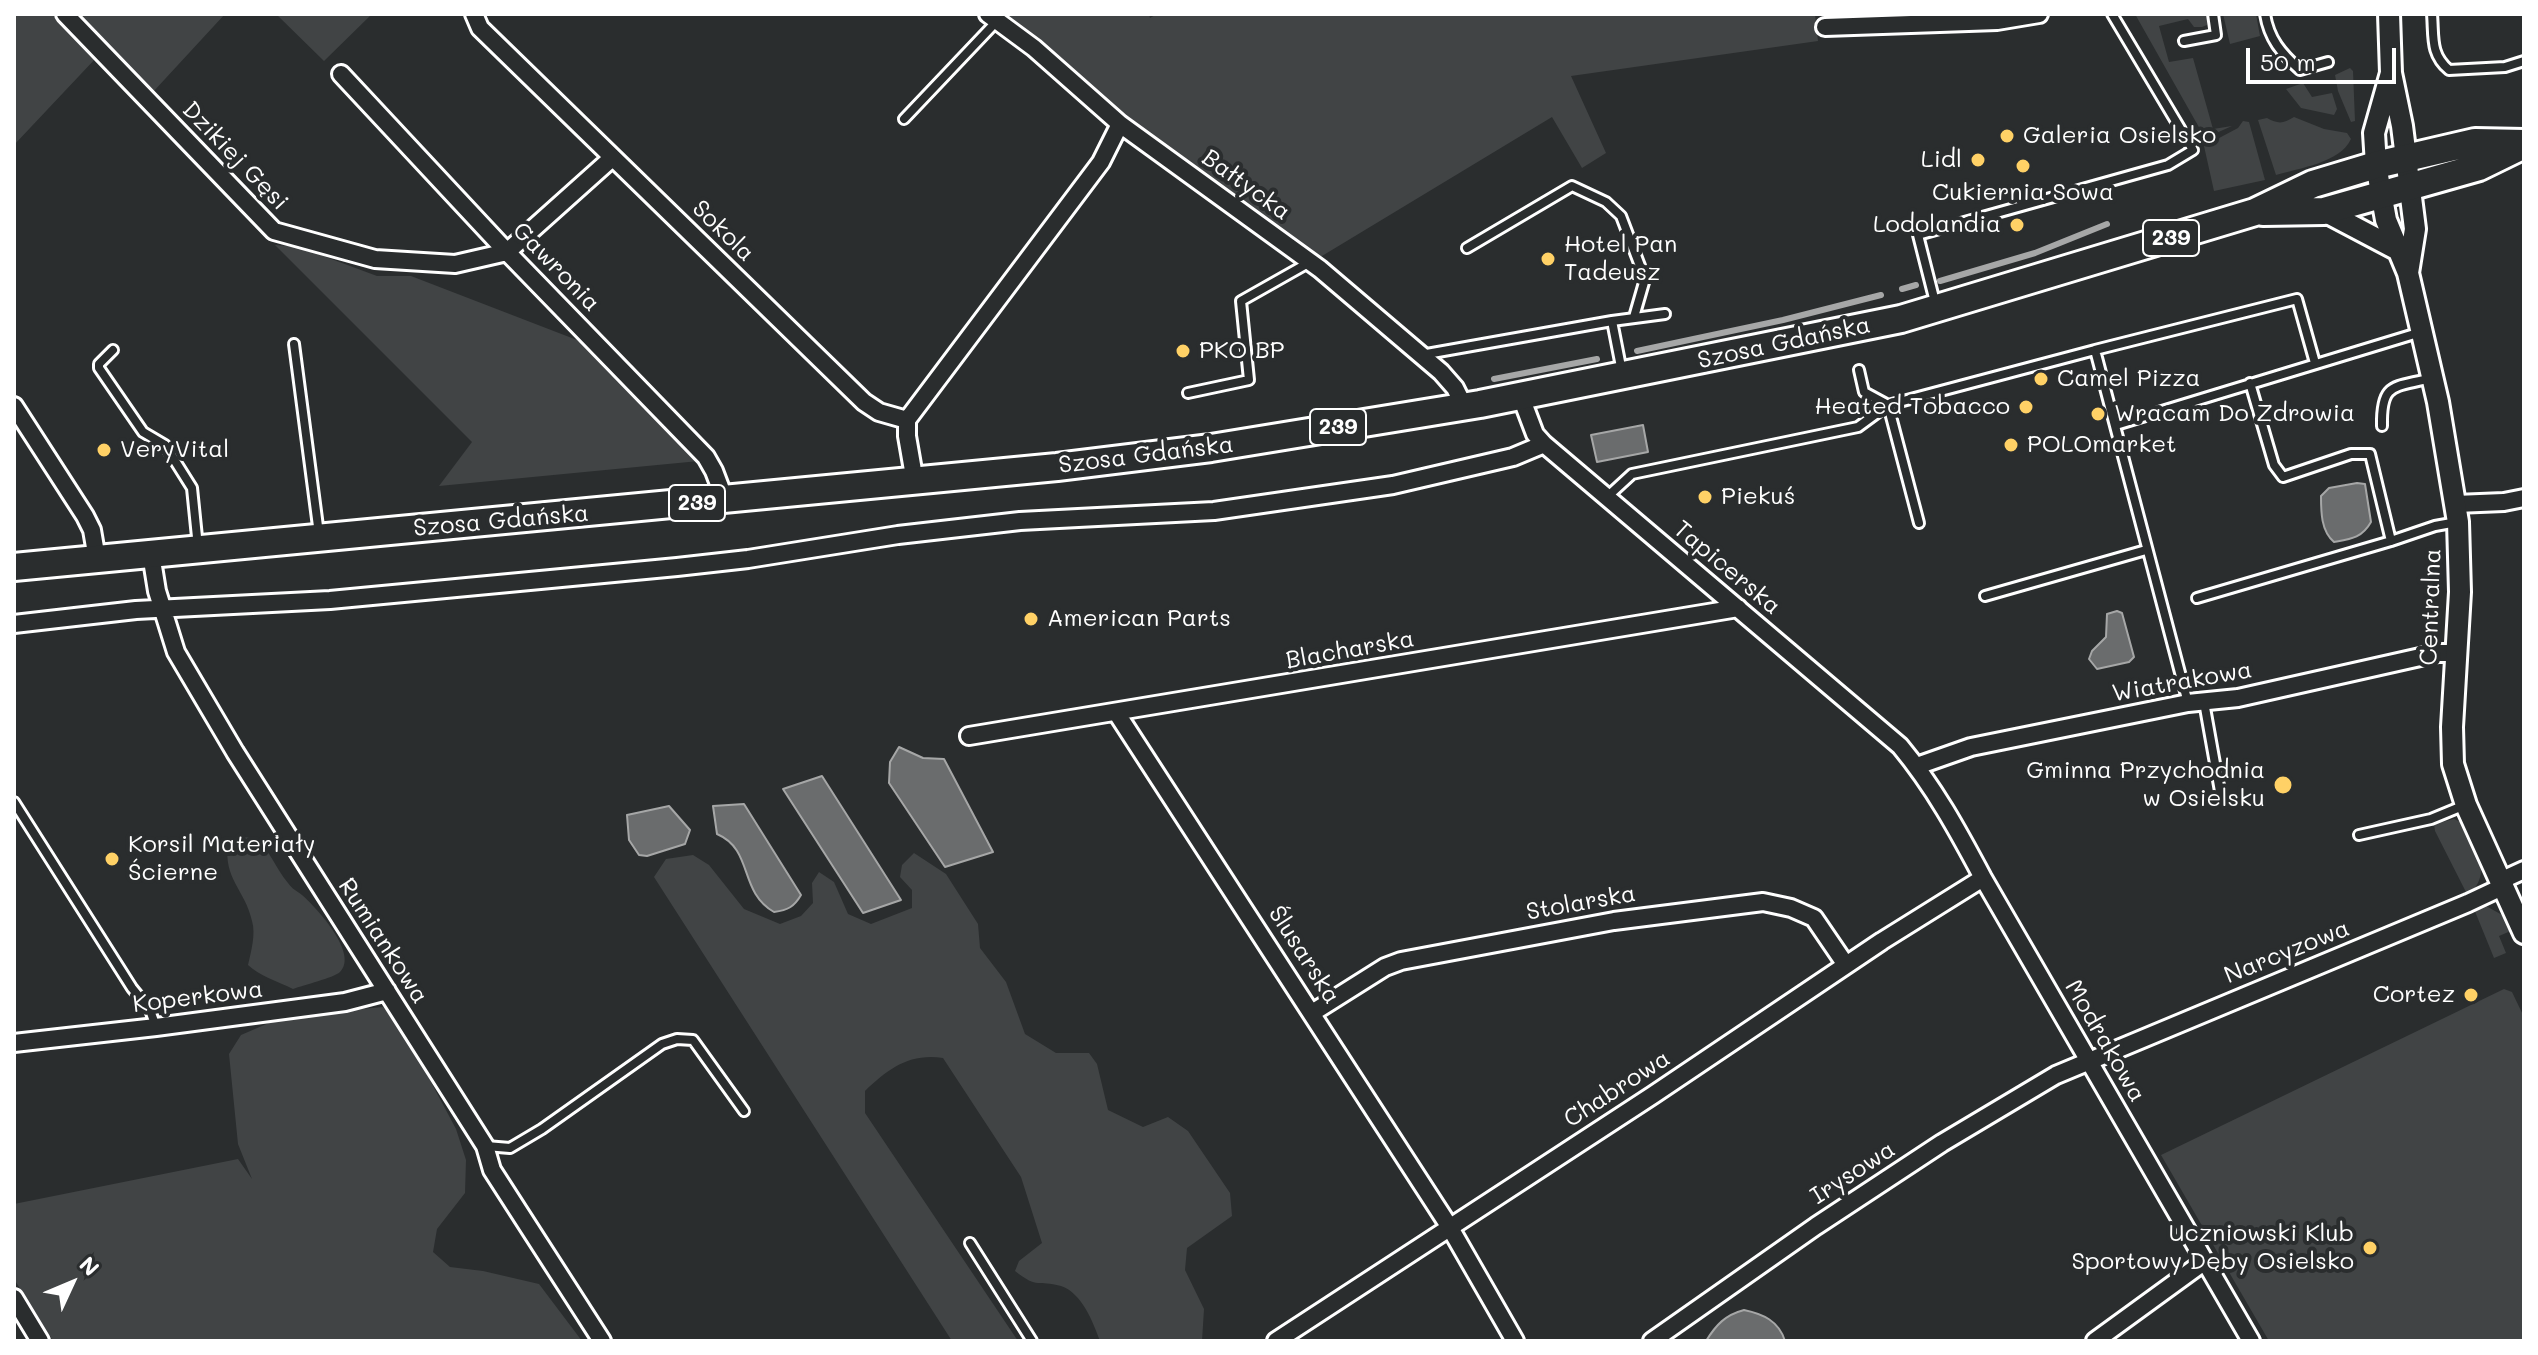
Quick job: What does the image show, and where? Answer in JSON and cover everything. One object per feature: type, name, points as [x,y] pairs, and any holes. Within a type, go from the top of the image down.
[{"type":"main road","name":"Szosa Gdańska","points":[[14,567],[915,482],[1211,448],[1521,397],[1937,309],[2255,212],[2313,184],[2376,165],[2475,142],[2524,144]]},
{"type":"main road","name":"Szosa Gdańska","points":[[2255,212],[2324,211],[2479,167],[2524,144]]},
{"type":"street","name":"Dzikiej Gęsi","points":[[65,14],[274,231],[375,259],[455,264],[507,252],[612,158]]},
{"type":"street","name":"Sokola","points":[[474,14],[480,28],[864,402],[879,412],[907,420]]},
{"type":"street","points":[[1825,27],[1997,21],[2039,14]]},
{"type":"street","points":[[2389,14],[2391,73]]},
{"type":"street","name":"Bałtycka","points":[[993,17],[1034,48],[1120,124],[1311,262],[1447,379],[1464,406]]},
{"type":"street","name":"Centralna","points":[[2391,73],[2402,126],[2415,229],[2408,273]]},
{"type":"street","name":"Centralna","points":[[2391,73],[2374,133],[2376,165],[2386,220],[2408,273],[2422,332],[2457,513],[2460,565],[2452,751],[2455,777],[2524,933]]},
{"type":"street","name":"Gawronia","points":[[341,74],[507,252],[706,457],[725,500]]},
{"type":"street","points":[[915,482],[907,420],[1101,162],[1120,124]]},
{"type":"street","points":[[2324,211],[2398,250]]},
{"type":"street","name":"Tapicerska","points":[[1521,397],[1535,434],[1544,444],[1900,746],[1917,766]]},
{"type":"street","points":[[14,406],[85,516],[92,530],[97,559]]},
{"type":"street","points":[[14,624],[79,615],[330,600],[677,567],[1020,521],[1214,511],[1393,485],[1513,457],[1544,444]]},
{"type":"street","points":[[2457,513],[2524,498]]},
{"type":"street","name":"Rumiankowa","points":[[151,554],[162,609],[176,652],[235,752],[485,1146],[492,1170],[602,1341]]},
{"type":"street","name":"Blacharska","points":[[969,736],[1738,608]]},
{"type":"street","name":"Wiatrakowa","points":[[1917,766],[1971,747],[2196,702],[2238,698],[2438,653],[2457,653]]},
{"type":"street","name":"Ślusarska","points":[[1116,712],[1449,1226],[1515,1341]]},
{"type":"street","name":"Modrakowa","points":[[1917,766],[1946,808],[1983,878],[2251,1341]]},
{"type":"street","name":"Narcyzowa","points":[[2089,1061],[2468,903],[2524,870]]},
{"type":"street","name":"Chabrowa","points":[[1276,1341],[1983,878]]},
{"type":"street","name":"Stolarska","points":[[1312,1013],[1385,967],[1401,961],[1614,921],[1728,905],[1763,902],[1791,908],[1814,918],[1846,965]]},
{"type":"street","name":"Koperkowa","points":[[14,1043],[345,1002],[387,991]]},
{"type":"street","name":"Irysowa","points":[[1652,1341],[1816,1226],[1942,1143],[2056,1075],[2089,1061]]},
{"type":"street","points":[[2095,1341],[2205,1261]]},
{"type":"street","points":[[14,1298],[40,1341]]},
{"type":"lane","points":[[1937,309],[1918,235],[2168,165],[2193,150],[2112,14]]},
{"type":"lane","points":[[2184,41],[2216,35],[2213,14]]},
{"type":"lane","points":[[2265,14],[2268,32],[2281,53],[2300,70],[2328,62]]},
{"type":"lane","points":[[2432,14],[2434,49],[2438,61],[2449,70],[2505,67],[2524,61]]},
{"type":"lane","points":[[904,119],[993,17]]},
{"type":"lane","points":[[1467,248],[1572,186],[1606,202],[1621,216],[1645,279],[1634,317]]},
{"type":"lane","points":[[1188,393],[1249,380],[1241,301],[1311,262]]},
{"type":"lane","points":[[1607,497],[1632,474],[1858,427],[1888,405],[2297,299],[2315,363]]},
{"type":"lane","points":[[1421,355],[1665,314]]},
{"type":"lane","points":[[1612,321],[1623,376]]},
{"type":"lane","points":[[2116,425],[2422,332]]},
{"type":"lane","points":[[294,344],[320,538]]},
{"type":"lane","points":[[113,350],[99,364],[99,368],[143,432],[165,445],[192,488],[198,550]]},
{"type":"lane","points":[[2095,350],[2146,550],[2196,702],[2221,797]]},
{"type":"lane","points":[[1859,370],[1864,392],[1888,405],[1919,523]]},
{"type":"lane","points":[[2382,426],[2383,398],[2390,389],[2432,378]]},
{"type":"lane","points":[[2250,383],[2274,465],[2283,477],[2351,454],[2370,454],[2391,541]]},
{"type":"lane","points":[[2197,598],[2391,541],[2435,526],[2457,513]]},
{"type":"lane","points":[[1985,596],[2146,550]]},
{"type":"lane","points":[[14,802],[132,988],[150,1010],[156,1027]]},
{"type":"lane","points":[[2359,835],[2431,819],[2466,805]]},
{"type":"lane","points":[[485,1146],[510,1148],[662,1044],[677,1039],[693,1040],[744,1111]]},
{"type":"lane","points":[[970,1243],[1032,1341]]},
{"type":"shaded area","points":[[14,14],[225,14],[141,105],[96,58],[14,145]]},
{"type":"shaded area","points":[[276,14],[372,14],[324,61]]},
{"type":"shaded area","points":[[997,14],[1149,14],[1150,18],[1157,14],[1815,14],[1818,41],[1571,76],[1606,153],[1582,168],[1552,117],[1317,259],[1160,142]]},
{"type":"shaded area","points":[[2135,14],[2208,14],[2207,25],[2202,27],[2194,27],[2188,19],[2159,26],[2169,62],[2193,58],[2213,129],[2232,126],[2205,138]]},
{"type":"shaded area","points":[[2223,14],[2256,14],[2260,36],[2230,44]]},
{"type":"shaded area","points":[[2350,68],[2353,71],[2355,121],[2351,122],[2335,75]]},
{"type":"shaded area","points":[[2303,83],[2312,97],[2332,93],[2337,109],[2334,115],[2301,108],[2286,89]]},
{"type":"shaded area","points":[[2294,117],[2324,129],[2347,133],[2351,139],[2338,154],[2328,159],[2276,175],[2258,120],[2267,118],[2280,122]]},
{"type":"shaded area","points":[[2243,121],[2249,122],[2265,180],[2214,191],[2204,146],[2238,128]]},
{"type":"shaded area","points":[[275,245],[299,247],[377,276],[411,276],[577,340],[699,461],[439,486],[472,442]]},
{"type":"shaded area","points":[[1643,425],[1648,452],[1597,462],[1591,435]]},
{"type":"shaded area","points":[[2365,484],[2371,522],[2360,535],[2334,542],[2324,527],[2321,496],[2329,488]]},
{"type":"shaded area","points":[[2122,613],[2134,657],[2129,662],[2097,669],[2089,659],[2092,651],[2106,637],[2107,614]]},
{"type":"shaded area","points":[[899,747],[923,758],[944,759],[993,852],[945,867],[889,783],[890,762]]},
{"type":"shaded area","points":[[822,776],[901,900],[863,913],[783,789]]},
{"type":"shaded area","points":[[744,804],[801,895],[787,909],[774,912],[763,903],[755,893],[736,850],[717,834],[713,806]]},
{"type":"shaded area","points":[[669,806],[690,830],[685,844],[647,856],[639,855],[629,840],[627,815]]},
{"type":"shaded area","points":[[2454,819],[2463,823],[2480,860],[2480,878],[2468,896],[2435,831],[2434,824]]},
{"type":"shaded area","points":[[240,837],[256,838],[290,885],[326,920],[344,954],[340,972],[293,989],[248,965],[253,926],[227,855],[228,842]]},
{"type":"shaded area","points":[[914,853],[946,874],[978,924],[980,948],[1006,982],[1025,1034],[1056,1053],[1089,1053],[1097,1064],[1108,1110],[1143,1127],[1168,1117],[1188,1131],[1230,1193],[1232,1216],[1187,1248],[1185,1270],[1204,1309],[1202,1341],[1100,1341],[1086,1309],[1075,1295],[1061,1286],[1029,1280],[1015,1271],[1019,1261],[1042,1243],[1021,1177],[943,1058],[920,1058],[900,1064],[865,1091],[865,1113],[1018,1341],[952,1341],[654,877],[666,859],[693,855],[709,865],[744,909],[780,924],[801,916],[813,903],[812,883],[819,872],[834,882],[848,914],[871,924],[912,908],[912,890],[900,877],[902,865]]},
{"type":"shaded area","points":[[2486,906],[2504,916],[2513,930],[2499,936],[2506,953],[2494,958],[2474,909]]},
{"type":"shaded area","name":"Uczniowski Klub Sportowy Dęby Osielsko","points":[[2504,989],[2512,992],[2524,1017],[2524,1341],[2269,1341],[2161,1155]]},
{"type":"shaded area","points":[[383,1007],[398,1020],[456,1129],[466,1160],[465,1193],[437,1229],[433,1252],[450,1267],[539,1284],[582,1341],[53,1341],[14,1279],[14,1204],[238,1159],[252,1179],[238,1144],[229,1054],[241,1035],[285,1016]]},
{"type":"shaded area","points":[[1744,1310],[1769,1320],[1779,1328],[1785,1341],[1706,1341],[1722,1321]]},
{"type":"waterway","points":[[1940,281],[2035,253],[2107,224]]},
{"type":"waterway","points":[[1902,289],[1916,285]]},
{"type":"waterway","points":[[1637,351],[1783,320],[1881,295]]},
{"type":"waterway","points":[[1494,379],[1597,359]]},
{"type":"place","name":"Galeria Osielsko","points":[[2007,136]]},
{"type":"place","name":"Lidl","points":[[1978,160]]},
{"type":"place","name":"Cukiernia Sowa","points":[[2023,166]]},
{"type":"place","name":"Lodolandia","points":[[2017,225]]},
{"type":"place","name":"Hotel Pan Tadeusz","points":[[1548,259]]},
{"type":"place","name":"PKO BP","points":[[1183,351]]},
{"type":"place","name":"Camel Pizza","points":[[2041,379]]},
{"type":"place","name":"Heated Tobacco","points":[[2026,407]]},
{"type":"place","name":"Wracam Do Zdrowia","points":[[2098,414]]},
{"type":"place","name":"POLOmarket","points":[[2011,445]]},
{"type":"place","name":"VeryVital","points":[[104,450]]},
{"type":"place","name":"Piekuś","points":[[1705,497]]},
{"type":"place","name":"American Parts","points":[[1031,619]]},
{"type":"place","name":"Gminna Przychodnia w Osielsku","points":[[2283,785]]},
{"type":"place","name":"Korsil Materiały Ścierne","points":[[112,859]]},
{"type":"place","name":"Cortez","points":[[2471,995]]},
{"type":"place","name":"Uczniowski Klub Sportowy Dęby Osielsko","points":[[2370,1248]]}]
